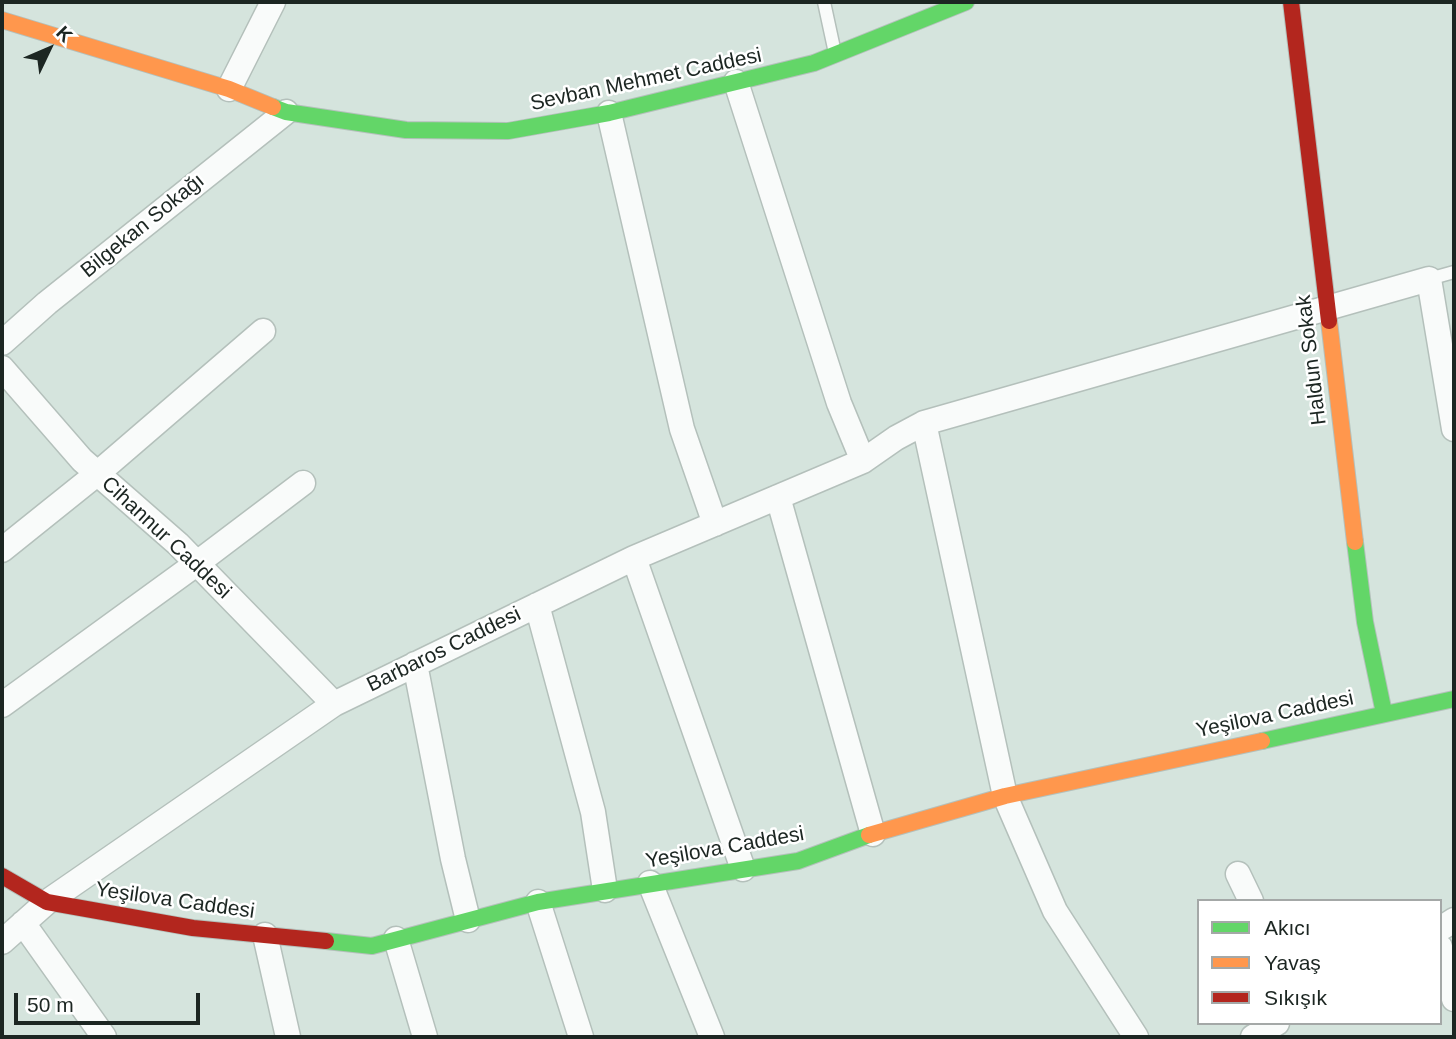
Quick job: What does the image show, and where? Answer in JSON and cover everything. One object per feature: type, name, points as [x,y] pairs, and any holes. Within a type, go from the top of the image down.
[{"type":"street","points":[[229,89],[273,2]]},
{"type":"street","name":"Sevban Mehmet Caddesi","points":[[2,20],[229,89],[286,112],[406,130],[508,131],[609,113],[814,63],[966,2]]},
{"type":"street","name":"Haldun Sokak","points":[[1291,2],[1365,622],[1384,713]]},
{"type":"street","points":[[736,82],[839,403],[863,461]]},
{"type":"street","name":"Bilgekan Sokağı","points":[[2,343],[47,303],[286,112]]},
{"type":"street","points":[[609,113],[682,429],[715,524]]},
{"type":"street","points":[[1429,279],[1454,429]]},
{"type":"street","name":"Barbaros Caddesi","points":[[2,942],[47,902],[334,704],[634,558],[863,461],[895,438],[924,423],[1429,279]]},
{"type":"street","points":[[2,550],[98,474],[263,331]]},
{"type":"street","name":"Cihannur Caddesi","points":[[2,368],[82,460],[197,564],[334,704]]},
{"type":"street","points":[[924,423],[1005,796],[1055,911],[1136,1037]]},
{"type":"street","points":[[2,705],[197,564],[303,483]]},
{"type":"street","points":[[778,497],[873,834]]},
{"type":"street","points":[[634,558],[743,869]]},
{"type":"street","points":[[537,605],[593,812],[605,890]]},
{"type":"street","points":[[415,664],[453,859],[468,920]]},
{"type":"street","name":"Yeşilova Caddesi","points":[[2,876],[47,902],[193,928],[372,946],[538,902],[798,861],[873,834],[1005,796],[1454,699]]},
{"type":"street","points":[[1238,874],[1250,899]]},
{"type":"street","points":[[650,883],[712,1037]]},
{"type":"street","points":[[538,902],[581,1037]]},
{"type":"street","points":[[23,923],[104,1037]]},
{"type":"street","points":[[265,935],[288,1037]]},
{"type":"street","points":[[396,939],[425,1037]]},
{"type":"street","points":[[1442,954],[1454,999]]},
{"type":"street","points":[[1252,1037],[1273,1025]]},
{"type":"lane","points":[[824,2],[835,54]]},
{"type":"lane","points":[[1429,279],[1454,272]]},
{"type":"traffic: fast","points":[[273,107],[286,112],[406,130],[508,131],[609,113],[814,63],[966,2]]},
{"type":"traffic: fast","points":[[1355,542],[1365,622],[1384,713]]},
{"type":"traffic: fast","points":[[1262,741],[1454,699]]},
{"type":"traffic: fast","points":[[326,941],[372,946],[538,902],[798,861],[869,835]]},
{"type":"traffic: slow","points":[[2,20],[229,89],[273,107]]},
{"type":"traffic: slow","points":[[1329,321],[1355,542]]},
{"type":"traffic: slow","points":[[869,835],[1005,796],[1262,741]]},
{"type":"traffic: jam","points":[[1291,2],[1329,321]]},
{"type":"traffic: jam","points":[[2,876],[47,902],[193,928],[326,941]]}]
